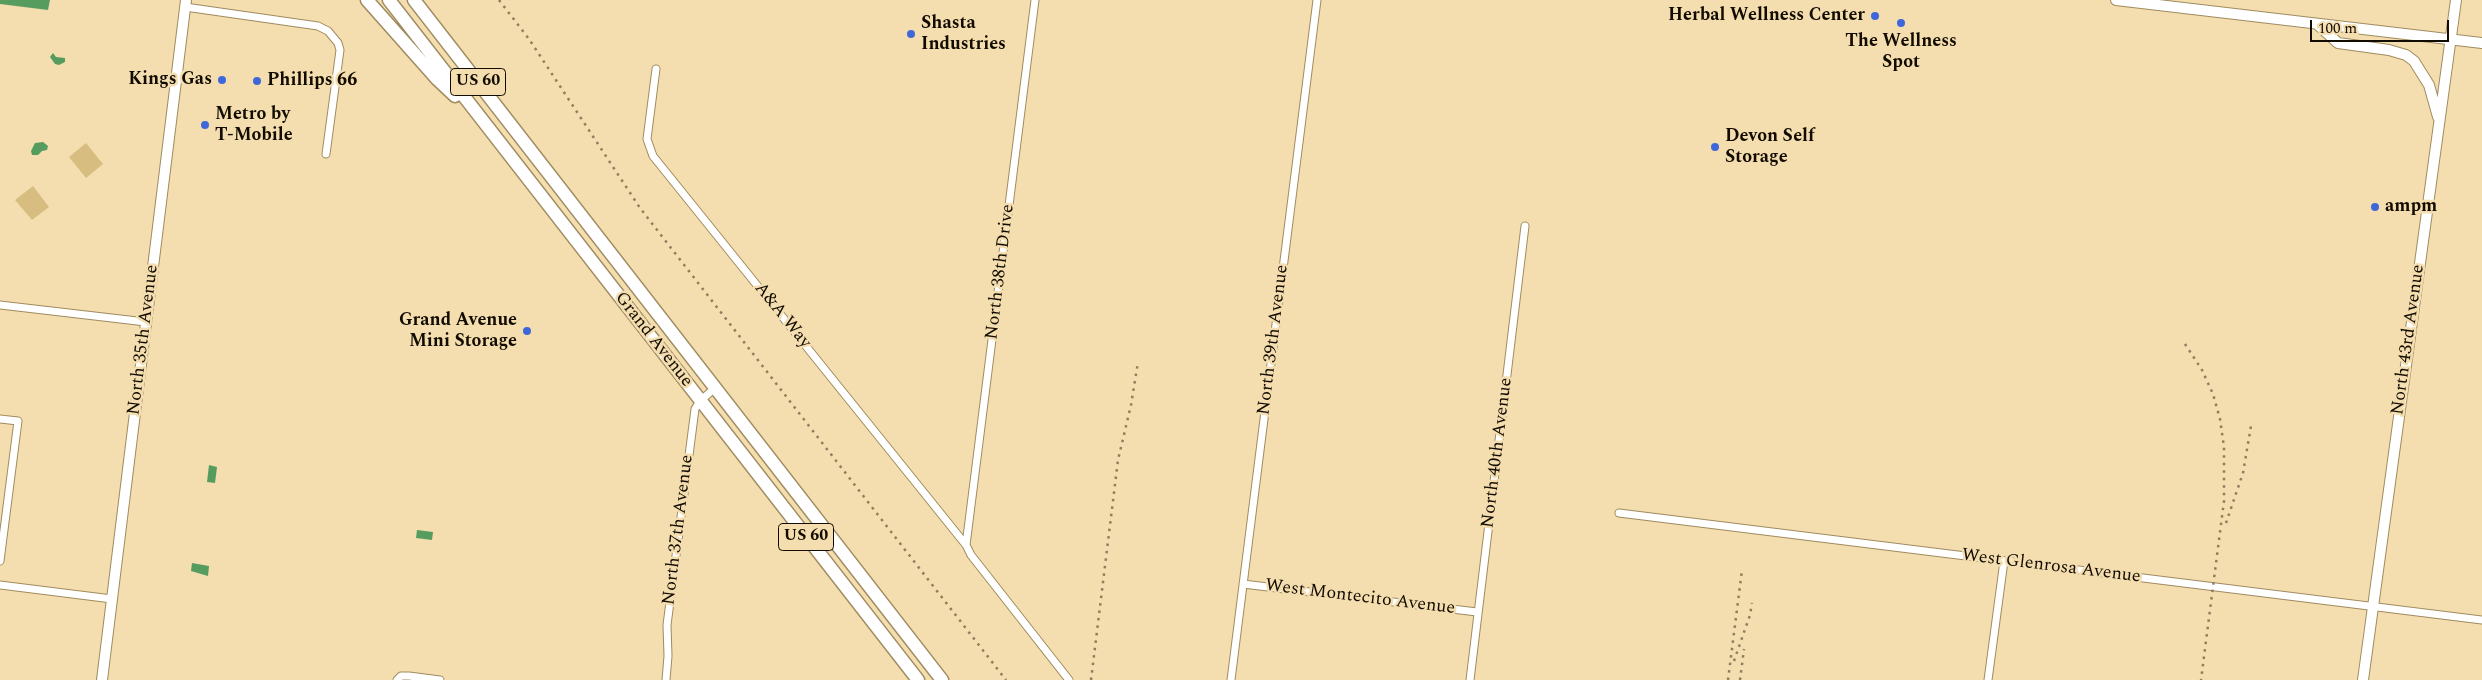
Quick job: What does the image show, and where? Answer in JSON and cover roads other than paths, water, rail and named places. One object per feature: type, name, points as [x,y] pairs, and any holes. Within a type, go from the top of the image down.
[{"type":"highway","points":[[367,0],[437,79],[478,115]]},
{"type":"highway","name":"Grand Avenue","points":[[389,0],[516,166],[918,680]]},
{"type":"highway","name":"Grand Avenue","points":[[414,0],[942,680]]},
{"type":"highway","points":[[516,166],[541,164]]},
{"type":"main road","points":[[2116,0],[2482,43]]},
{"type":"main road","name":"North 43rd Avenue","points":[[2363,680],[2456,0]]},
{"type":"main road","name":"North 35th Avenue","points":[[102,680],[185,3]]},
{"type":"main road","points":[[2317,24],[2338,43],[2388,50],[2406,55],[2414,61],[2429,85],[2440,122]]},
{"type":"street","name":"North 38th Drive","points":[[966,545],[1035,0]]},
{"type":"street","name":"North 39th Avenue","points":[[1231,680],[1317,0]]},
{"type":"street","points":[[185,3],[318,26],[328,31],[334,37],[340,50],[326,154]]},
{"type":"street","name":"A&A Way","points":[[656,69],[647,139],[653,156],[966,545],[1069,680]]},
{"type":"street","name":"North 40th Avenue","points":[[1470,680],[1524,226]]},
{"type":"street","points":[[0,305],[146,322]]},
{"type":"street","points":[[700,401],[715,388]]},
{"type":"street","name":"North 37th Avenue","points":[[666,680],[668,656],[667,625],[695,409],[700,401]]},
{"type":"street","points":[[0,419],[18,421],[2,531],[0,561]]},
{"type":"street","name":"West Glenrosa Avenue","points":[[1619,513],[2482,620]]},
{"type":"street","points":[[1988,680],[2004,561]]},
{"type":"street","name":"West Montecito Avenue","points":[[1243,584],[1477,612]]},
{"type":"street","points":[[0,585],[112,599]]},
{"type":"street","points":[[399,678],[440,680]]},
{"type":"railway","points":[[499,0],[529,39],[640,208],[1006,680]]},
{"type":"railway","points":[[2185,344],[2202,370],[2213,394],[2220,419],[2224,447],[2224,501],[2201,680]]},
{"type":"railway","points":[[1091,680],[1118,460],[1131,405],[1138,362]]},
{"type":"railway","points":[[2226,523],[2243,473],[2251,426]]},
{"type":"railway","points":[[1728,680],[1742,570]]},
{"type":"railway","points":[[1734,661],[1750,615],[1752,603]]},
{"type":"railway","points":[[1740,680],[1744,649]]},
{"type":"place","name":"Herbal Wellness Center","points":[[1875,16]]},
{"type":"place","name":"The Wellness Spot","points":[[1901,23]]},
{"type":"place","name":"Shasta Industries","points":[[911,34]]},
{"type":"place","name":"Kings Gas","points":[[222,80]]},
{"type":"place","name":"Phillips 66","points":[[257,81]]},
{"type":"place","name":"Metro by T-Mobile","points":[[205,125]]},
{"type":"place","name":"Devon Self Storage","points":[[1715,147]]},
{"type":"place","name":"ampm","points":[[2375,207]]},
{"type":"place","name":"Grand Avenue Mini Storage","points":[[527,331]]}]
